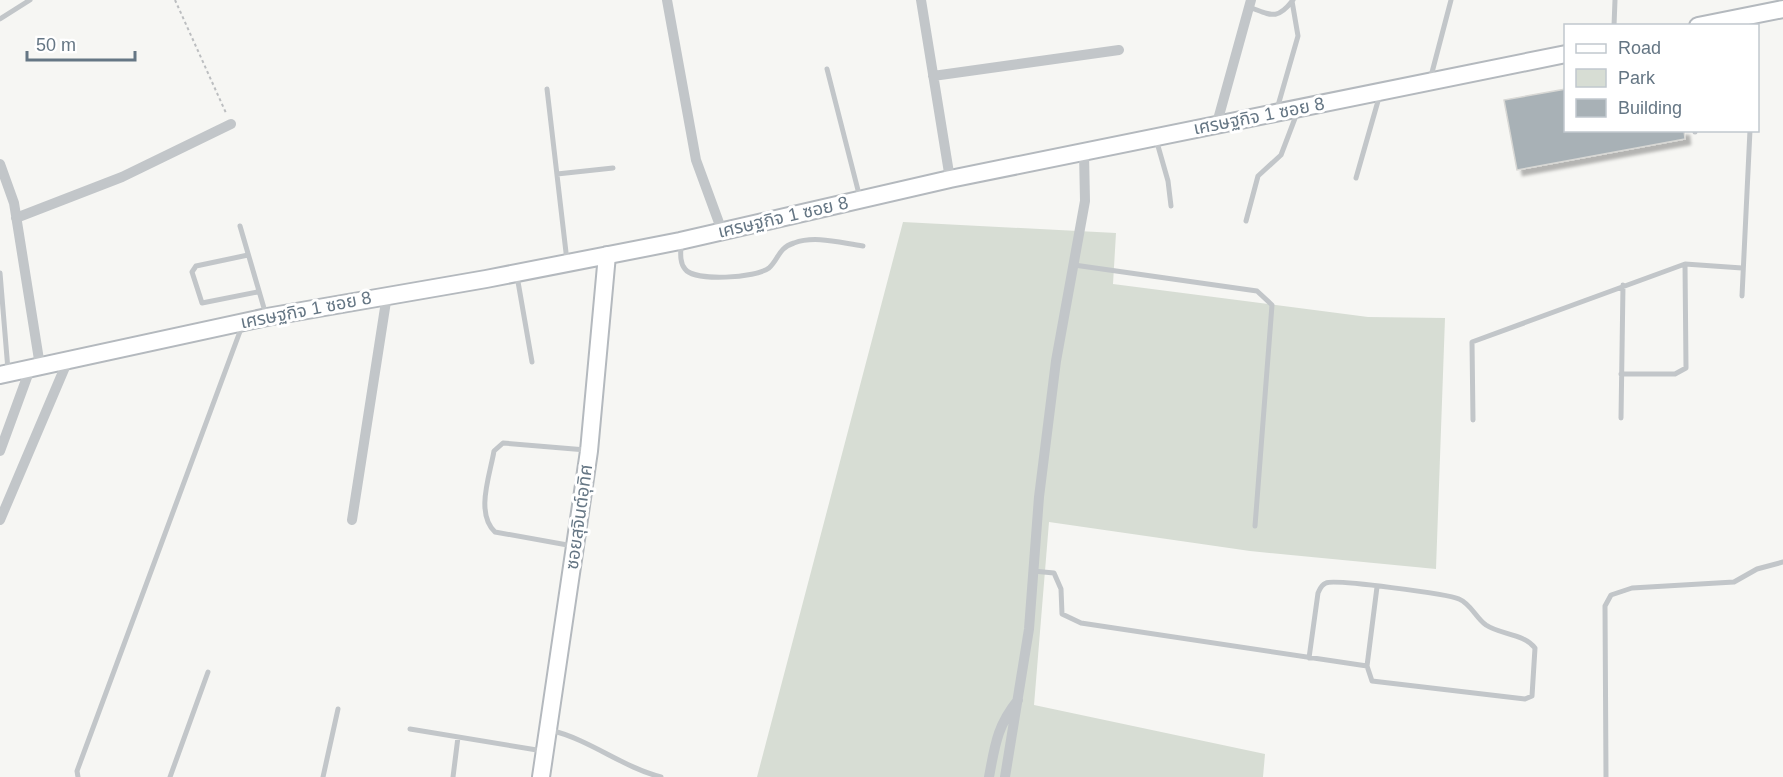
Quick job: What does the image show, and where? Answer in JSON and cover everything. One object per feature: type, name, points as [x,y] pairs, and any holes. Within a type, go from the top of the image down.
[{"type":"street","points":[[667,0],[696,160],[722,231]]},
{"type":"street","points":[[921,0],[950,179]]},
{"type":"street","points":[[1217,123],[1250,4]]},
{"type":"street","points":[[1712,24],[1755,20],[1783,9]]},
{"type":"street","points":[[933,76],[1119,50]]},
{"type":"street","name":"เศรษฐกิจ 1 ซอย 8","points":[[4,374],[267,317],[680,241],[950,179],[1564,54]]},
{"type":"street","points":[[16,218],[122,177],[231,124]]},
{"type":"street","points":[[1005,777],[1029,629],[1043,451],[1072,265],[1085,201],[1084,153]]},
{"type":"street","points":[[0,164],[16,218],[35,368],[0,451]]},
{"type":"street","name":"ซอยสุจินต์อุทิศ","points":[[541,777],[589,451],[607,255]]},
{"type":"street","points":[[352,520],[387,295]]},
{"type":"street","points":[[0,520],[68,360]]},
{"type":"street","points":[[989,777],[998,732],[1004,718],[1019,699]]},
{"type":"lane","points":[[0,19],[30,0]]},
{"type":"lane","points":[[1250,4],[1273,16],[1282,14],[1292,0]]},
{"type":"lane","points":[[1276,113],[1298,36],[1292,0]]},
{"type":"lane","points":[[1429,83],[1451,0]]},
{"type":"lane","points":[[1614,24],[1615,0]]},
{"type":"lane","points":[[827,69],[860,200]]},
{"type":"lane","points":[[547,89],[568,263]]},
{"type":"lane","points":[[1356,178],[1380,93]]},
{"type":"lane","points":[[1246,221],[1258,176],[1281,155],[1299,109]]},
{"type":"lane","points":[[1742,297],[1750,132]]},
{"type":"lane","points":[[1156,137],[1168,181],[1171,206]]},
{"type":"lane","points":[[557,174],[613,168]]},
{"type":"lane","points":[[240,226],[257,292],[267,317]]},
{"type":"lane","points":[[680,241],[681,263],[686,271],[696,276],[752,276],[770,267],[777,253],[792,243],[809,239],[863,246]]},
{"type":"lane","points":[[248,255],[196,266],[192,272],[202,303],[257,292]]},
{"type":"lane","points":[[1473,420],[1472,342],[1685,264],[1742,267]]},
{"type":"lane","points":[[1621,374],[1675,374],[1686,368],[1685,264]]},
{"type":"lane","points":[[1072,265],[1257,291],[1272,305],[1255,526]]},
{"type":"lane","points":[[517,272],[532,362]]},
{"type":"lane","points":[[0,273],[4,374]]},
{"type":"lane","points":[[1621,418],[1623,285]]},
{"type":"lane","points":[[78,777],[77,771],[243,322]]},
{"type":"lane","points":[[575,546],[495,532],[488,525],[484,513],[494,451],[503,443],[589,451]]},
{"type":"lane","points":[[1606,777],[1605,606],[1611,595],[1632,588],[1734,582],[1757,569],[1783,562]]},
{"type":"lane","points":[[1034,571],[1054,573],[1061,589],[1062,615],[1081,622],[1367,666]]},
{"type":"lane","points":[[1309,658],[1318,593],[1321,586],[1338,581],[1459,599],[1487,626],[1530,642],[1535,648],[1532,696],[1525,699],[1378,684],[1368,675],[1367,666],[1377,587]]},
{"type":"lane","points":[[170,777],[208,672]]},
{"type":"lane","points":[[323,777],[338,709]]},
{"type":"lane","points":[[410,729],[545,752]]},
{"type":"lane","points":[[548,729],[576,736],[648,774],[661,777]]},
{"type":"lane","points":[[453,777],[458,737]]},
{"type":"path","points":[[175,0],[231,124]]},
{"type":"green space","points":[[903,222],[1116,233],[1113,284],[1368,317],[1445,318],[1436,569],[1250,551],[1049,522],[1034,705],[1265,754],[1263,777],[757,777]]},
{"type":"building","points":[[1564,89],[1564,132],[1684,132],[1685,139],[1517,170],[1504,100]]}]
